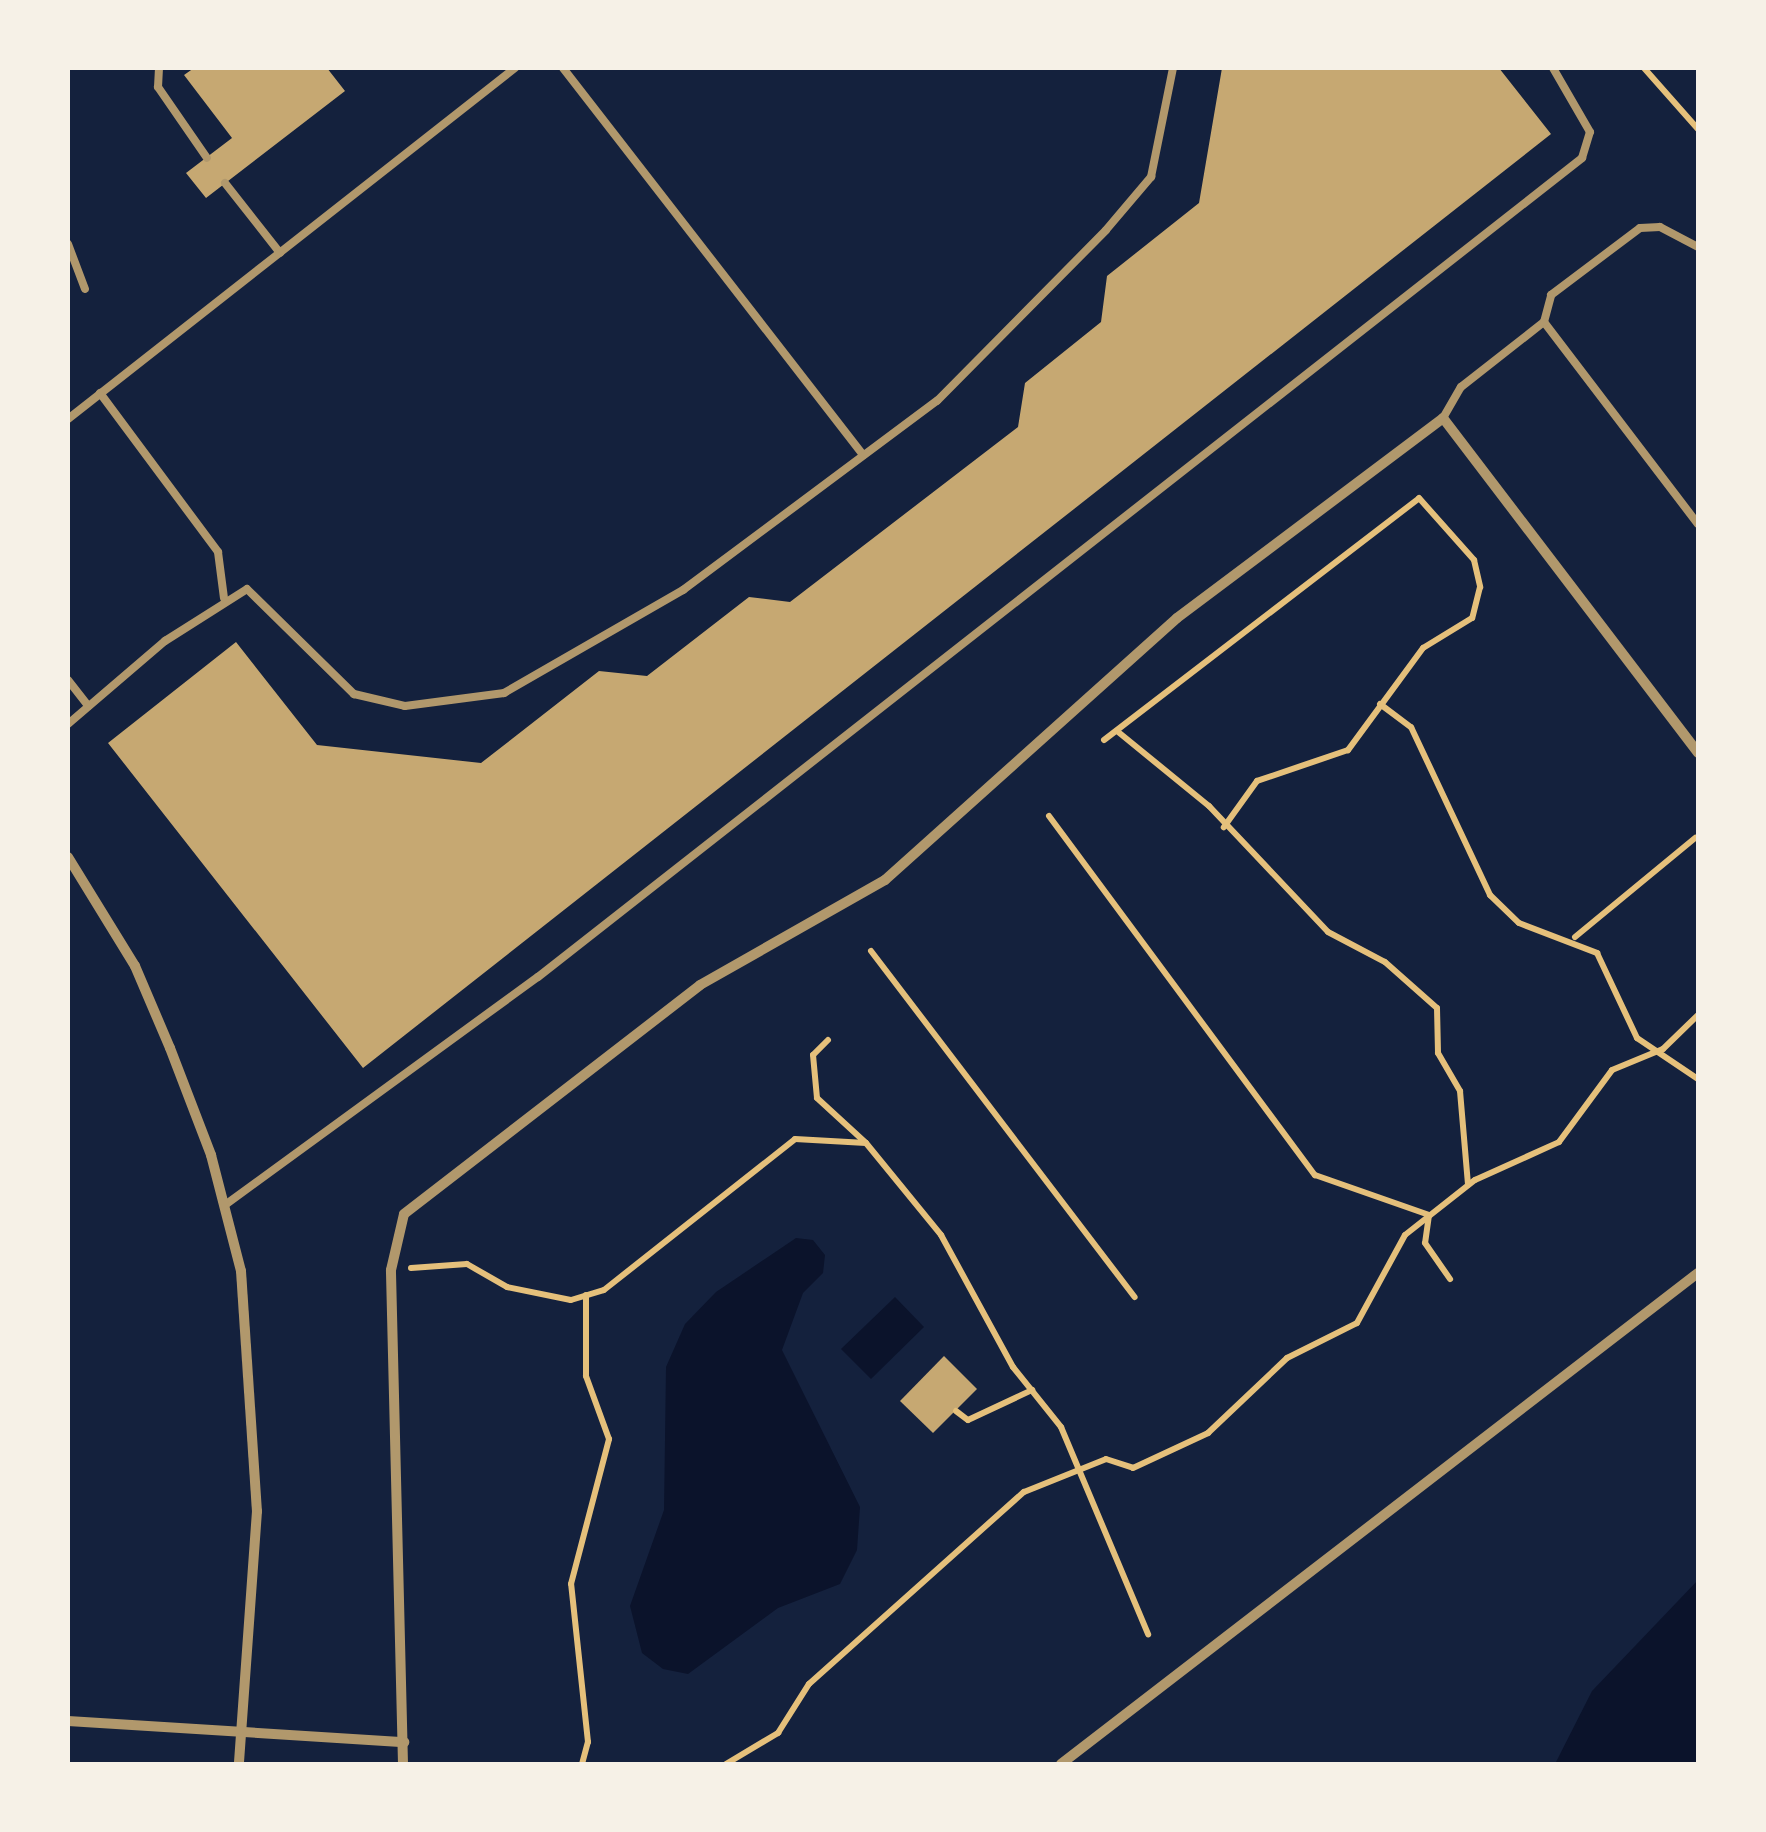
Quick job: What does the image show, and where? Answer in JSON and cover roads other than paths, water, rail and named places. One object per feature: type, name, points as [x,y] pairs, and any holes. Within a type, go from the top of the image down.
[{"type":"street","points":[[402,1764],[391,1270],[404,1214],[700,985],[886,880],[1178,618],[1442,418],[1698,754]]},
{"type":"street","points":[[68,858],[135,966],[225,1204],[256,1419],[238,1764]]},
{"type":"street","points":[[1061,1764],[1698,1273]]},
{"type":"street","points":[[68,1720],[404,1742]]},
{"type":"lane","points":[[159,68],[158,86],[207,158]]},
{"type":"lane","points":[[68,419],[515,68]]},
{"type":"lane","points":[[562,68],[864,455]]},
{"type":"lane","points":[[68,724],[224,598],[247,589],[270,603],[354,694],[406,706],[504,693],[684,590],[936,401],[1151,178],[1173,68]]},
{"type":"lane","points":[[225,1204],[538,978],[1582,158],[1590,132],[1553,68]]},
{"type":"lane","points":[[225,182],[280,252]]},
{"type":"lane","points":[[1442,418],[1461,387],[1544,322],[1551,295],[1640,228],[1660,227],[1698,246]]},
{"type":"lane","points":[[68,244],[85,289]]},
{"type":"lane","points":[[1544,322],[1698,524]]},
{"type":"lane","points":[[100,393],[218,552],[224,598]]},
{"type":"lane","points":[[68,680],[88,706]]},
{"type":"water","points":[[796,1238],[813,1240],[825,1255],[823,1273],[803,1293],[782,1350],[860,1507],[857,1550],[840,1584],[778,1608],[688,1674],[663,1669],[642,1653],[630,1606],[664,1510],[666,1367],[685,1324],[716,1292]]},
{"type":"water","points":[[895,1297],[924,1327],[871,1379],[841,1349]]},
{"type":"water","points":[[1698,1580],[1698,1764],[1555,1764],[1592,1691]]}]
